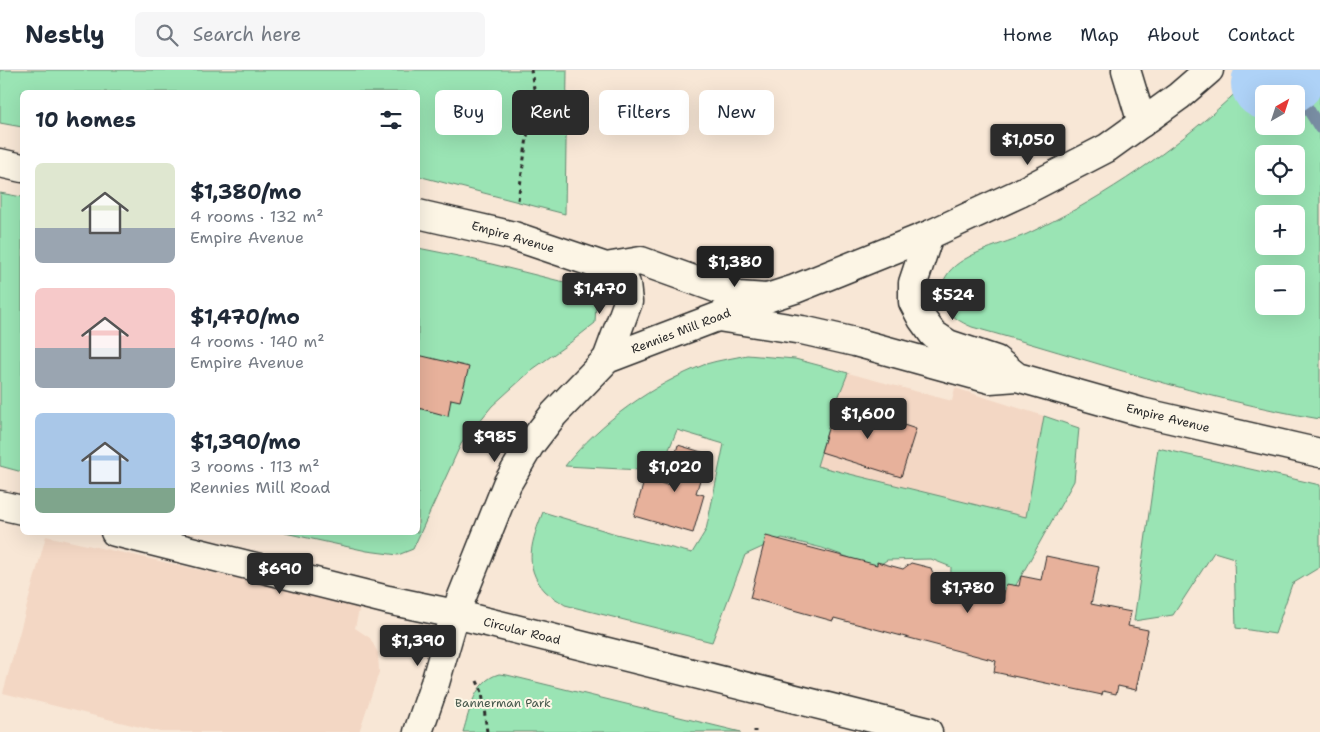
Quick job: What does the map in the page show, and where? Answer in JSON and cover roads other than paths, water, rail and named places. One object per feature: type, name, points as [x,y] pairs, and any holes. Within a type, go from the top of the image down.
[{"type":"street","points":[[1126,70],[1142,123]]},
{"type":"street","name":"Rennies Mill Road","points":[[418,732],[436,683],[455,614],[507,484],[530,445],[554,414],[607,359],[767,298],[796,289],[929,235],[1020,193],[1107,148],[1179,96],[1209,70]]},
{"type":"street","points":[[0,163],[20,168]]},
{"type":"street","name":"Empire Avenue","points":[[420,214],[514,236],[606,267],[626,284],[628,302],[607,359]]},
{"type":"street","name":"Empire Avenue","points":[[929,235],[913,283],[913,302],[922,319],[933,334],[948,344],[996,360],[1017,377]]},
{"type":"street","name":"Empire Avenue","points":[[606,267],[641,261],[738,296],[767,298]]},
{"type":"street","name":"Empire Avenue","points":[[718,318],[802,330],[990,379],[1017,377],[1141,412],[1320,454]]},
{"type":"street","points":[[0,505],[20,510]]},
{"type":"street","name":"Circular Road","points":[[127,535],[388,600],[455,614],[928,732]]},
{"type":"waterway","points":[[1284,70],[1320,128]]},
{"type":"waterway","points":[[1267,84],[1289,77]]},
{"type":"park label","name":"Bannerman Park","points":[[503,703]]}]
